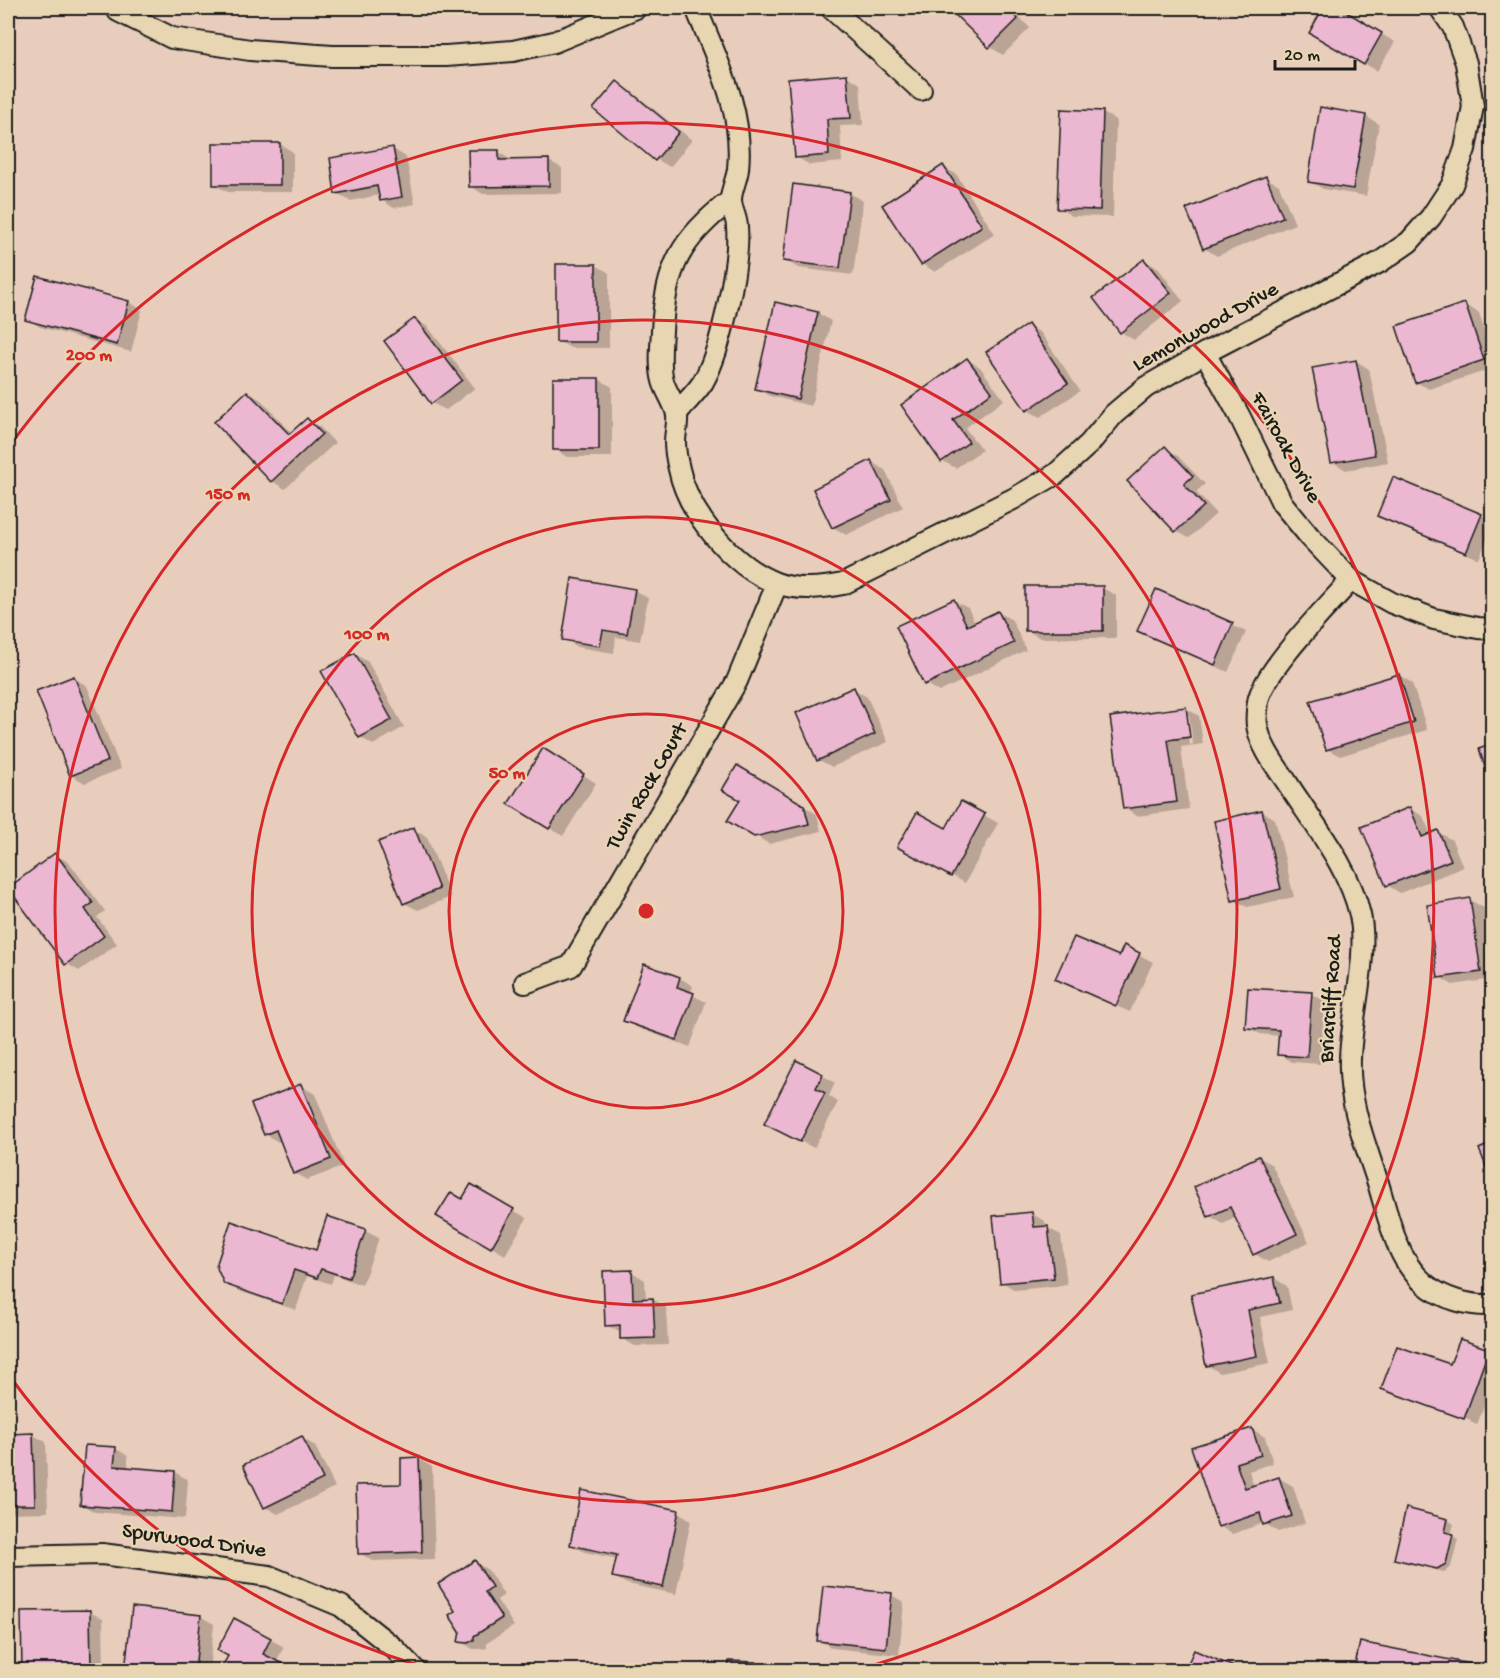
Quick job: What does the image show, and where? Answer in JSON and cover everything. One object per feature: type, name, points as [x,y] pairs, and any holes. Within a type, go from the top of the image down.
[{"type":"street","points":[[118,11],[172,38],[250,50],[332,56],[446,56],[513,51],[554,42],[636,8]]},
{"type":"street","points":[[677,413],[703,381],[716,349],[727,315],[738,226],[731,200],[738,170],[736,114],[727,82],[696,8]]},
{"type":"street","points":[[831,8],[921,90]]},
{"type":"street","name":"Lemonwood Drive","points":[[777,584],[815,589],[843,584],[1013,499],[1056,474],[1089,444],[1114,414],[1146,387],[1205,353],[1380,262],[1409,242],[1452,186],[1465,149],[1473,106],[1466,63],[1453,27],[1440,8]]},
{"type":"street","points":[[731,200],[706,219],[687,241],[672,268],[663,306],[661,348],[663,381],[677,413],[675,444],[679,470],[690,499],[729,553],[777,584]]},
{"type":"street","name":"Fairoak Drive","points":[[1205,353],[1239,415],[1282,503],[1310,537],[1351,580],[1392,603],[1434,619],[1492,629]]},
{"type":"street","name":"Briarcliff Road","points":[[1351,580],[1288,651],[1271,675],[1258,699],[1257,725],[1269,755],[1352,888],[1361,917],[1362,946],[1350,1060],[1351,1088],[1358,1121],[1397,1244],[1409,1265],[1424,1284],[1446,1297],[1479,1305],[1492,1305]]},
{"type":"street","name":"Twin Rock Court","points":[[525,983],[572,966],[737,681],[777,584]]},
{"type":"street","name":"Spurwood Drive","points":[[8,1556],[102,1554],[269,1576],[341,1606],[394,1648],[416,1671]]},
{"type":"building","points":[[948,8],[1006,8],[1018,19],[989,48]]},
{"type":"building","points":[[1323,8],[1340,8],[1382,33],[1364,65],[1309,33]]},
{"type":"building","points":[[847,74],[851,118],[827,119],[829,155],[795,158],[788,79]]},
{"type":"building","points":[[617,81],[679,132],[655,161],[593,109]]},
{"type":"building","points":[[1320,107],[1366,115],[1353,189],[1308,182]]},
{"type":"building","points":[[1061,109],[1103,111],[1100,210],[1057,209]]},
{"type":"building","points":[[213,143],[280,143],[280,185],[213,185]]},
{"type":"building","points":[[393,147],[402,197],[380,201],[377,186],[335,194],[330,158]]},
{"type":"building","points":[[468,150],[499,150],[499,160],[549,159],[549,186],[469,187]]},
{"type":"building","points":[[943,165],[982,226],[921,265],[882,205]]},
{"type":"building","points":[[1266,176],[1283,217],[1203,249],[1186,209]]},
{"type":"building","points":[[793,184],[850,192],[840,268],[783,261]]},
{"type":"building","points":[[1144,259],[1171,293],[1120,333],[1093,298]]},
{"type":"building","points":[[556,264],[596,264],[596,342],[556,342]]},
{"type":"building","points":[[37,276],[129,301],[117,345],[25,320]]},
{"type":"building","points":[[775,302],[818,312],[798,399],[755,389]]},
{"type":"building","points":[[1465,303],[1484,360],[1415,383],[1396,326]]},
{"type":"building","points":[[415,318],[462,380],[431,404],[384,341]]},
{"type":"building","points":[[1028,324],[1068,383],[1026,411],[986,352]]},
{"type":"building","points":[[967,358],[992,392],[953,420],[969,442],[941,462],[901,405]]},
{"type":"building","points":[[1356,360],[1375,455],[1331,463],[1312,368]]},
{"type":"building","points":[[553,378],[599,378],[599,450],[553,450]]},
{"type":"building","points":[[247,391],[289,434],[307,418],[322,434],[271,482],[214,422]]},
{"type":"building","points":[[1165,446],[1193,476],[1184,484],[1204,506],[1175,532],[1127,481]]},
{"type":"building","points":[[871,460],[891,500],[832,528],[813,489]]},
{"type":"building","points":[[1393,477],[1482,514],[1466,553],[1377,516]]},
{"type":"building","points":[[572,578],[635,589],[627,634],[603,630],[600,646],[562,640]]},
{"type":"building","points":[[1025,586],[1103,586],[1103,631],[1025,631]]},
{"type":"building","points":[[1156,589],[1233,623],[1215,665],[1137,631]]},
{"type":"building","points":[[954,599],[967,626],[998,611],[1014,643],[924,685],[896,626]]},
{"type":"building","points":[[355,653],[392,720],[359,738],[321,671]]},
{"type":"building","points":[[1399,674],[1414,722],[1326,750],[1310,701]]},
{"type":"building","points":[[74,676],[108,761],[70,776],[36,691]]},
{"type":"building","points":[[854,687],[875,734],[817,761],[796,713]]},
{"type":"building","points":[[1186,707],[1190,737],[1168,740],[1177,802],[1123,809],[1110,717]]},
{"type":"building","points":[[1492,744],[1492,787],[1479,749]]},
{"type":"building","points":[[543,748],[584,774],[549,829],[508,804]]},
{"type":"building","points":[[737,765],[804,805],[809,824],[754,837],[727,821],[740,800],[722,790]]},
{"type":"building","points":[[961,801],[985,814],[951,877],[897,847],[917,812],[946,828]]},
{"type":"building","points":[[1410,807],[1422,837],[1438,830],[1451,860],[1386,886],[1361,827]]},
{"type":"building","points":[[1262,810],[1281,889],[1232,901],[1214,821]]},
{"type":"building","points":[[414,827],[439,889],[403,904],[378,842]]},
{"type":"building","points":[[55,853],[93,903],[85,909],[104,936],[65,965],[8,888]]},
{"type":"building","points":[[1470,898],[1481,972],[1438,978],[1427,905]]},
{"type":"building","points":[[1074,937],[1119,956],[1124,945],[1140,953],[1116,1006],[1055,979]]},
{"type":"building","points":[[644,964],[680,977],[677,987],[694,993],[677,1040],[623,1021]]},
{"type":"building","points":[[1248,988],[1312,992],[1307,1057],[1277,1055],[1279,1030],[1245,1028]]},
{"type":"building","points":[[796,1060],[823,1074],[816,1088],[825,1093],[800,1142],[764,1124]]},
{"type":"building","points":[[301,1084],[331,1159],[293,1174],[276,1130],[264,1135],[251,1104]]},
{"type":"building","points":[[1492,1143],[1492,1181],[1479,1149]]},
{"type":"building","points":[[1259,1156],[1297,1234],[1253,1255],[1230,1207],[1208,1217],[1194,1187]]},
{"type":"building","points":[[471,1184],[514,1209],[491,1248],[436,1216],[451,1192],[462,1199]]},
{"type":"building","points":[[1032,1212],[1034,1227],[1048,1226],[1054,1278],[1000,1283],[993,1216]]},
{"type":"building","points":[[327,1216],[366,1229],[349,1278],[321,1269],[317,1278],[294,1270],[282,1304],[224,1284],[216,1266],[231,1221],[316,1250]]},
{"type":"building","points":[[632,1270],[633,1299],[653,1298],[655,1338],[620,1339],[620,1325],[605,1326],[603,1271]]},
{"type":"building","points":[[1274,1277],[1280,1303],[1248,1310],[1257,1356],[1206,1366],[1191,1294]]},
{"type":"building","points":[[1460,1339],[1489,1349],[1464,1419],[1381,1389],[1397,1346],[1450,1364]]},
{"type":"building","points":[[1252,1428],[1261,1455],[1236,1463],[1245,1488],[1279,1477],[1292,1516],[1263,1525],[1260,1513],[1218,1527],[1191,1447]]},
{"type":"building","points":[[33,1433],[35,1505],[8,1505],[8,1434]]},
{"type":"building","points":[[302,1436],[323,1479],[264,1508],[243,1465]]},
{"type":"building","points":[[85,1445],[116,1447],[114,1466],[175,1471],[172,1512],[80,1505]]},
{"type":"building","points":[[419,1457],[422,1552],[358,1554],[356,1485],[401,1484],[401,1458]]},
{"type":"building","points":[[581,1490],[679,1510],[663,1587],[612,1577],[617,1555],[570,1545]]},
{"type":"building","points":[[1406,1508],[1448,1519],[1445,1532],[1453,1534],[1446,1564],[1437,1569],[1394,1559]]},
{"type":"building","points":[[475,1560],[492,1587],[485,1592],[502,1618],[474,1636],[474,1640],[468,1643],[458,1642],[460,1632],[449,1615],[455,1611],[438,1584]]},
{"type":"building","points":[[823,1586],[892,1593],[886,1648],[817,1641]]},
{"type":"building","points":[[132,1607],[201,1615],[195,1670],[125,1670]]},
{"type":"building","points":[[90,1610],[91,1670],[22,1670],[21,1611]]},
{"type":"building","points":[[234,1618],[271,1638],[263,1654],[295,1670],[220,1670],[228,1656],[217,1650]]},
{"type":"building","points":[[1360,1642],[1491,1668],[1490,1670],[1354,1670]]},
{"type":"building","points":[[1194,1650],[1241,1670],[1185,1670]]},
{"type":"building","points":[[729,1661],[756,1662],[756,1670],[728,1670]]}]
